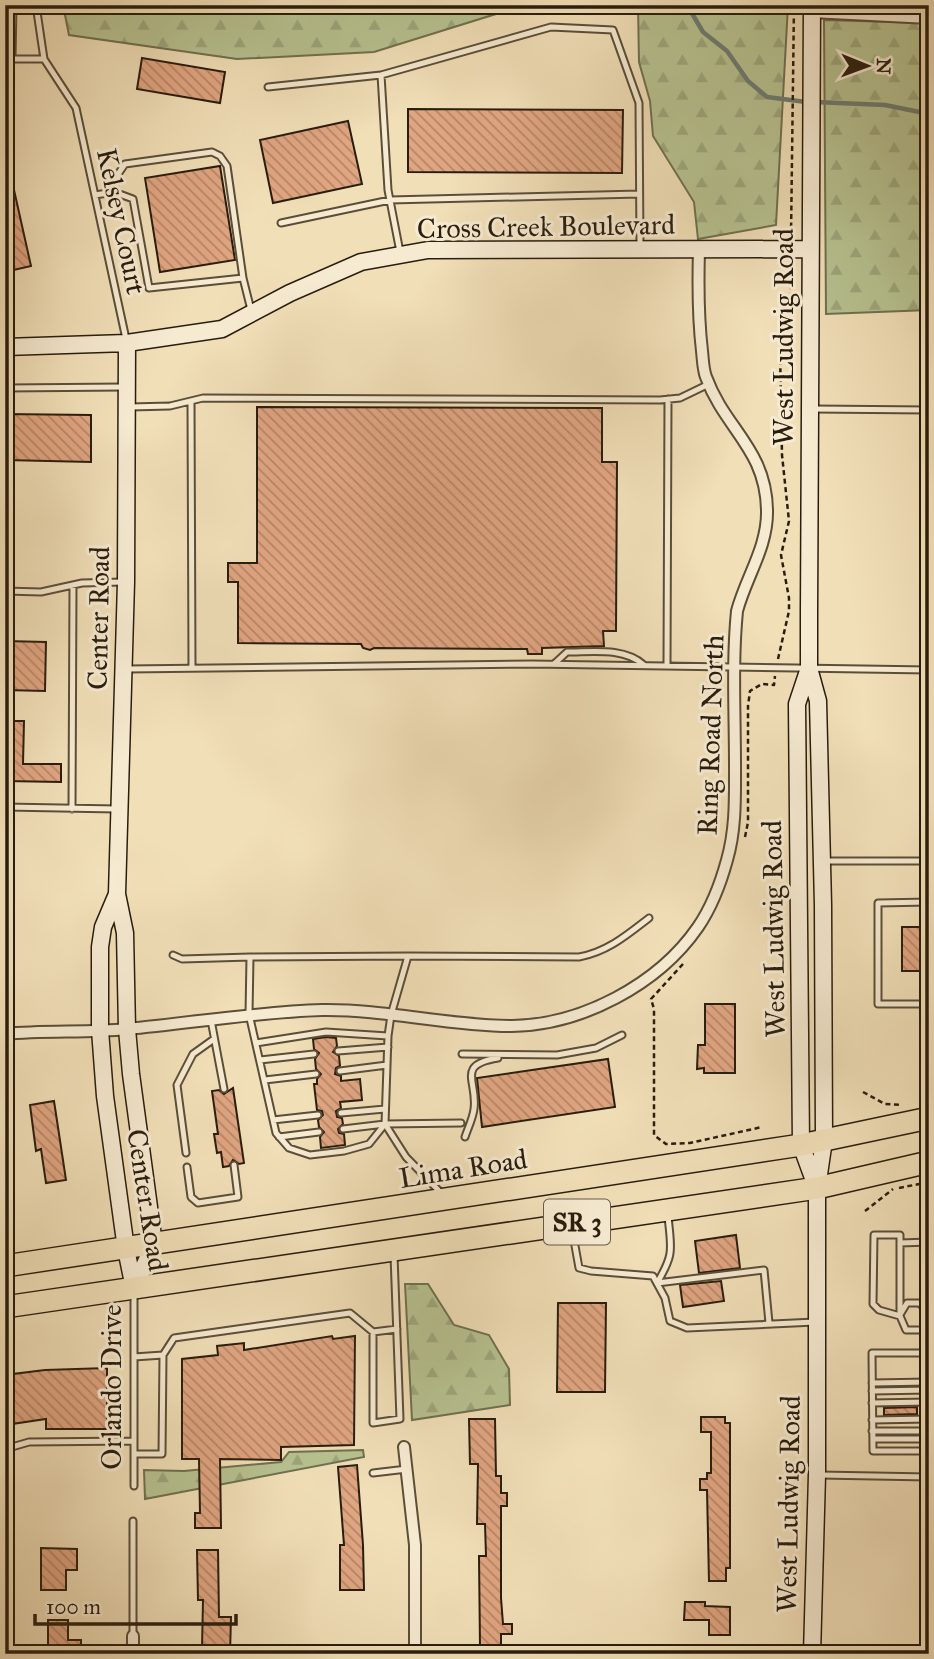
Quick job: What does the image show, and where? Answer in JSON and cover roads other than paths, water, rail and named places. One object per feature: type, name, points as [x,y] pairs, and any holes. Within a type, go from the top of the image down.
[{"type":"highway","name":"Lima Road","points":[[5,1266],[801,1145],[929,1118]]},
{"type":"highway","name":"SR 3","points":[[5,1307],[817,1188],[929,1161]]},
{"type":"street","points":[[812,8],[929,18]]},
{"type":"street","name":"West Ludwig Road","points":[[812,8],[809,668],[818,701],[824,1140],[817,1188],[817,1475],[812,1654]]},
{"type":"street","name":"Cross Creek Boulevard","points":[[5,347],[127,343],[222,329],[290,293],[361,262],[428,250],[810,249]]},
{"type":"street","name":"Ring Road North","points":[[5,1034],[127,1029],[249,1014],[348,1010],[513,1026],[547,1022],[572,1017],[614,998],[654,973],[698,927],[719,886],[733,832],[737,611],[741,593],[760,552],[767,527],[766,491],[762,472],[750,448],[717,402],[704,374],[700,336],[699,250]]},
{"type":"street","name":"Center Road","points":[[127,343],[126,582],[117,894],[125,933],[127,1029],[154,1244],[134,1289]]},
{"type":"street","name":"West Ludwig Road","points":[[809,668],[797,704],[801,1145],[817,1188]]},
{"type":"street","name":"Center Road","points":[[117,894],[103,927],[100,947],[100,1030],[106,1096],[134,1289]]},
{"type":"street","points":[[404,1447],[415,1545],[415,1654]]},
{"type":"street","points":[[133,1636],[133,1654]]},
{"type":"lane","points":[[13,5],[9,59],[44,59],[36,5]]},
{"type":"lane","points":[[268,87],[382,75],[551,27],[612,30],[639,103],[640,250]]},
{"type":"lane","name":"Kelsey Court","points":[[44,59],[76,108],[127,343]]},
{"type":"lane","points":[[382,75],[387,190],[400,255]]},
{"type":"lane","points":[[114,192],[116,177],[125,164],[212,152],[220,156],[227,166],[243,278],[252,313]]},
{"type":"lane","points":[[95,195],[114,192],[133,200],[149,288],[243,278]]},
{"type":"lane","points":[[281,223],[390,200],[639,194]]},
{"type":"lane","points":[[127,407],[170,407],[203,398],[668,400],[680,398],[709,384]]},
{"type":"lane","points":[[5,388],[127,387]]},
{"type":"lane","points":[[667,665],[668,400]]},
{"type":"lane","points":[[191,401],[192,667]]},
{"type":"lane","points":[[809,409],[929,410]]},
{"type":"lane","points":[[5,591],[41,592],[73,585],[126,582]]},
{"type":"lane","points":[[72,808],[73,585]]},
{"type":"lane","points":[[554,664],[567,652],[621,653],[631,655],[644,665]]},
{"type":"lane","points":[[124,669],[554,664],[929,670]]},
{"type":"lane","points":[[5,807],[121,809]]},
{"type":"lane","points":[[822,861],[929,862]]},
{"type":"lane","points":[[929,902],[878,903],[878,1004],[929,1004]]},
{"type":"lane","points":[[173,955],[182,958],[579,957],[609,948],[649,918]]},
{"type":"lane","points":[[408,956],[391,1014],[385,1124],[406,1157],[446,1199]]},
{"type":"lane","points":[[250,957],[249,1014],[279,1137],[289,1148],[310,1155],[369,1144],[385,1124]]},
{"type":"lane","points":[[211,1020],[224,1090]]},
{"type":"lane","points":[[257,1043],[326,1032],[388,1036]]},
{"type":"lane","points":[[462,1054],[557,1055],[596,1048],[622,1035]]},
{"type":"lane","points":[[186,1153],[177,1085],[193,1054],[214,1039]]},
{"type":"lane","points":[[338,1051],[388,1046]]},
{"type":"lane","points":[[260,1060],[314,1054]]},
{"type":"lane","points":[[465,1137],[474,1109],[471,1071],[479,1063],[511,1056]]},
{"type":"lane","points":[[340,1071],[387,1065]]},
{"type":"lane","points":[[265,1080],[316,1074]]},
{"type":"lane","points":[[341,1113],[385,1109]]},
{"type":"lane","points":[[274,1120],[318,1115]]},
{"type":"lane","points":[[343,1129],[385,1124],[461,1123]]},
{"type":"lane","points":[[279,1137],[319,1132]]},
{"type":"lane","points":[[187,1167],[191,1197],[198,1203],[238,1197],[234,1165]]},
{"type":"lane","points":[[657,1283],[669,1263],[672,1244],[668,1209]]},
{"type":"lane","points":[[570,1223],[579,1268],[653,1276],[665,1298],[670,1321],[687,1328],[816,1322]]},
{"type":"lane","points":[[900,1316],[879,1310],[873,1304],[874,1235],[900,1235],[900,1316],[906,1330],[929,1329]]},
{"type":"lane","points":[[900,1243],[929,1242]]},
{"type":"lane","points":[[373,1332],[373,1423],[400,1419],[394,1248]]},
{"type":"lane","points":[[657,1283],[764,1270],[769,1323]]},
{"type":"lane","name":"Orlando Drive","points":[[134,1289],[134,1486]]},
{"type":"lane","points":[[900,1316],[907,1303],[919,1303],[929,1312]]},
{"type":"lane","points":[[134,1454],[162,1454],[163,1355],[174,1338],[350,1313],[373,1332],[397,1329]]},
{"type":"lane","points":[[929,1353],[873,1353],[872,1383],[873,1451],[929,1451]]},
{"type":"lane","points":[[134,1357],[163,1355]]},
{"type":"lane","points":[[872,1383],[929,1382]]},
{"type":"lane","points":[[872,1391],[929,1390]]},
{"type":"lane","points":[[872,1403],[929,1402]]},
{"type":"lane","points":[[872,1420],[929,1419]]},
{"type":"lane","points":[[872,1431],[929,1431]]},
{"type":"lane","points":[[873,1439],[929,1439]]},
{"type":"lane","points":[[5,1449],[29,1442],[134,1441]]},
{"type":"lane","points":[[373,1473],[407,1469]]},
{"type":"lane","points":[[817,1475],[929,1476]]},
{"type":"lane","points":[[133,1521],[133,1636]]},
{"type":"waterway","points":[[687,5],[703,32],[727,51],[748,81],[767,97],[806,102]]},
{"type":"waterway","points":[[815,102],[885,105],[929,114]]}]
